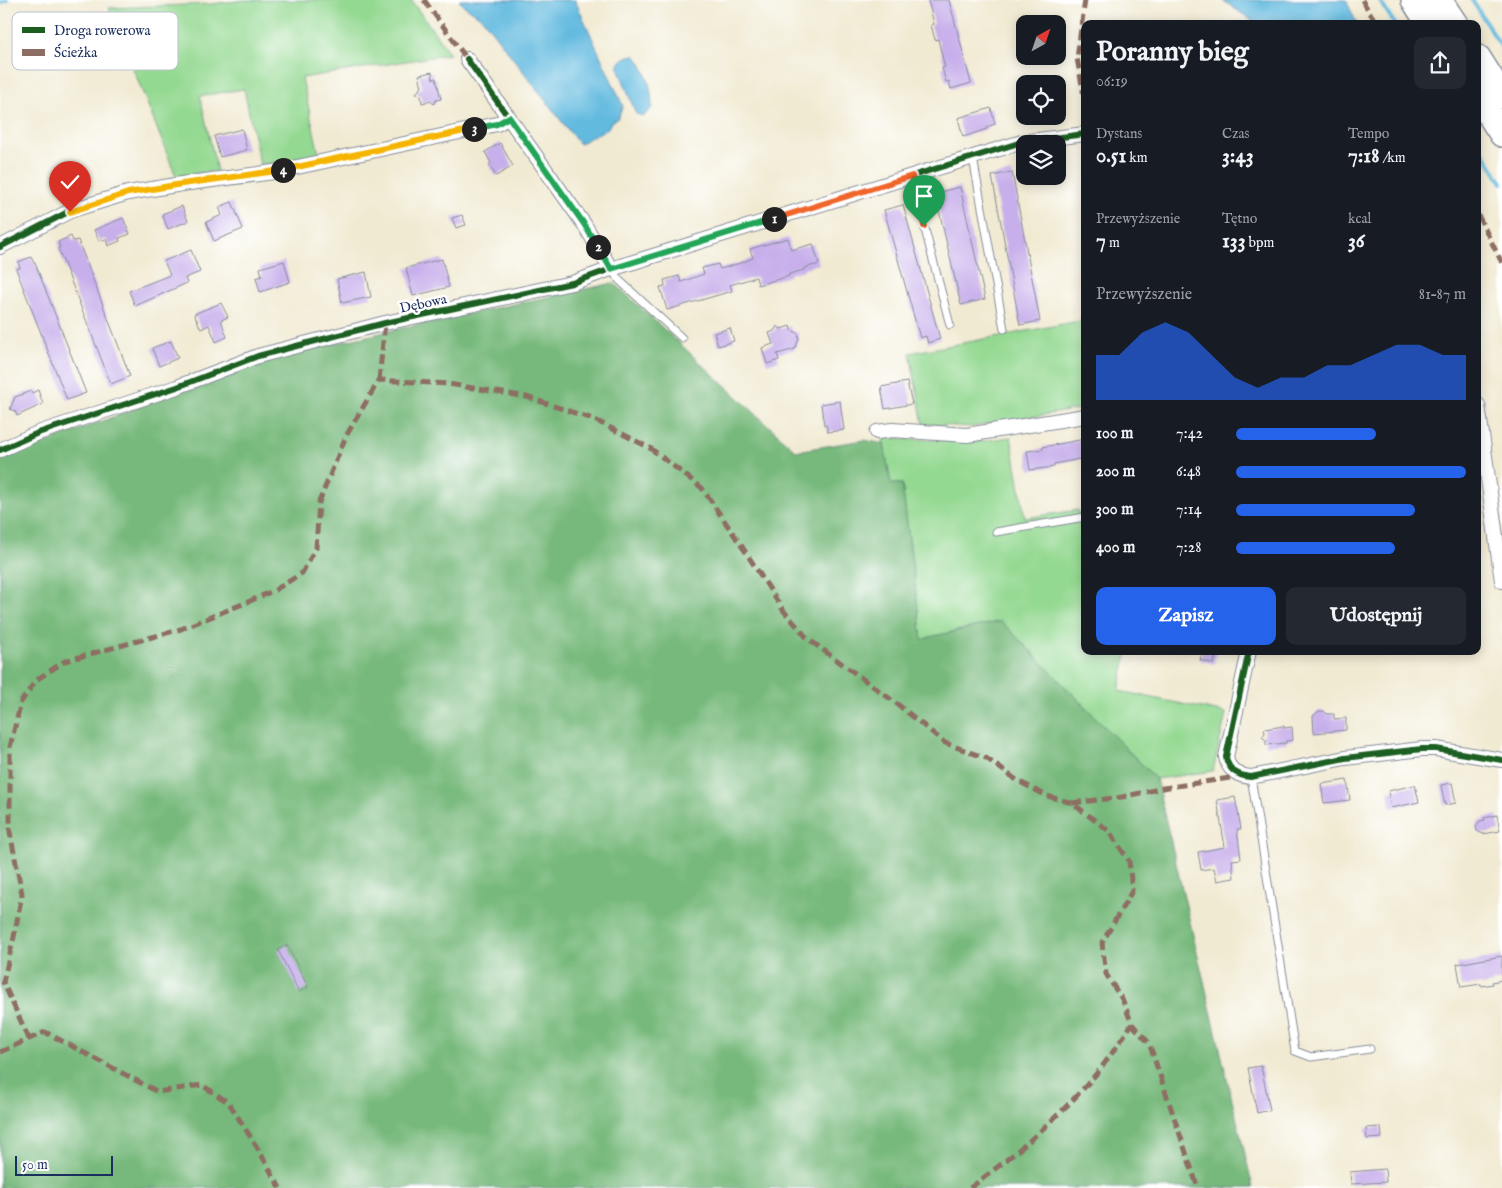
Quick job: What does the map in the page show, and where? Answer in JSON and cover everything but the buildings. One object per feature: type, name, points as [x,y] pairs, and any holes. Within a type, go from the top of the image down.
[{"type":"highway","points":[[1414,0],[1427,20]]},
{"type":"highway","points":[[1439,0],[1452,20]]},
{"type":"highway","points":[[1481,63],[1502,96]]},
{"type":"highway","points":[[1481,102],[1502,134]]},
{"type":"street","points":[[467,59],[584,224],[611,269]]},
{"type":"street","points":[[0,247],[72,210],[128,193],[274,172],[497,124],[509,117]]},
{"type":"street","name":"Dębowa","points":[[0,450],[38,433],[178,387],[258,356],[385,323],[572,283],[611,269],[1022,142],[1081,135]]},
{"type":"street","points":[[877,432],[892,430],[967,435],[1081,417]]},
{"type":"street","points":[[1481,427],[1502,581]]},
{"type":"street","points":[[1248,655],[1226,757],[1231,769],[1245,777],[1345,758],[1422,749],[1436,749],[1502,760]]},
{"type":"lane","points":[[973,158],[1004,329]]},
{"type":"lane","points":[[912,176],[950,325]]},
{"type":"lane","points":[[611,269],[618,280],[682,338]]},
{"type":"lane","points":[[996,532],[1081,518]]},
{"type":"lane","points":[[1251,777],[1295,1051],[1312,1057],[1370,1049]]},
{"type":"green space","points":[[244,0],[411,0],[450,54],[302,78],[319,154],[260,165],[244,89],[200,96],[217,171],[176,176],[134,70],[178,70],[178,12],[111,12],[109,8],[212,4]]},
{"type":"green space","points":[[614,283],[796,451],[864,440],[884,444],[891,484],[902,484],[922,640],[1001,621],[1156,779],[1253,1188],[0,1188],[0,460],[265,359]]},
{"type":"green space","points":[[1081,321],[1081,409],[972,427],[923,424],[910,353]]},
{"type":"green space","points":[[1011,437],[1025,518],[1078,510],[1081,531],[1081,655],[1126,655],[1119,691],[1226,713],[1213,771],[1156,779],[1001,621],[922,640],[902,484],[891,484],[883,439],[975,442]]},
{"type":"water","points":[[459,0],[575,0],[623,106],[618,118],[611,122],[608,128],[579,144],[482,18]]},
{"type":"water","points":[[1222,0],[1346,0],[1355,20],[1252,20]]},
{"type":"water","points":[[635,55],[646,73],[651,94],[652,108],[644,116],[636,114],[618,67],[624,58]]},
{"type":"waterway","points":[[0,3],[7,0]]},
{"type":"waterway","points":[[1379,0],[1392,20]]},
{"type":"waterway","points":[[1472,0],[1502,48]]},
{"type":"waterway","points":[[1481,149],[1502,183]]},
{"type":"marked path","points":[[424,0],[467,59]]},
{"type":"marked path","points":[[1082,20],[1085,0]]},
{"type":"marked path","points":[[1362,0],[1374,20]]},
{"type":"marked path","points":[[1081,29],[1077,58],[1081,80]]},
{"type":"marked path","points":[[1481,221],[1502,263]]},
{"type":"marked path","points":[[379,380],[385,323]]},
{"type":"marked path","points":[[29,1039],[3,982],[22,894],[10,832],[10,747],[21,702],[36,680],[65,661],[181,629],[275,590],[302,573],[316,548],[319,502],[346,436],[379,380],[449,384],[527,397],[593,419],[650,448],[702,488],[783,610],[808,639],[896,703],[945,743],[986,758],[1018,781],[1047,796],[1072,803],[1109,831],[1129,861],[1132,891],[1102,943],[1106,974],[1123,1001],[1132,1024],[1149,1043],[1198,1188]]},
{"type":"marked path","points":[[1072,803],[1122,797],[1163,788],[1230,778],[1237,774]]},
{"type":"marked path","points":[[970,1188],[1018,1151],[1063,1110],[1097,1073],[1132,1024]]},
{"type":"marked path","points":[[0,1052],[45,1032],[158,1092],[202,1085],[229,1103],[280,1188]]},
{"type":"cycle path","points":[[0,450],[38,433],[177,387],[258,356],[385,323],[572,283],[611,269],[584,224],[467,59]]},
{"type":"cycle path","points":[[0,247],[72,210],[128,193],[274,172],[497,124],[509,117]]},
{"type":"cycle path","points":[[611,269],[1022,142],[1081,135]]},
{"type":"cycle path","points":[[1248,655],[1226,757],[1231,769],[1238,774],[1251,777],[1345,758],[1422,749],[1436,749],[1502,760]]},
{"type":"route","points":[[70,212],[128,193],[274,172],[497,124],[509,117],[584,224],[611,269],[912,176],[924,226]]}]
